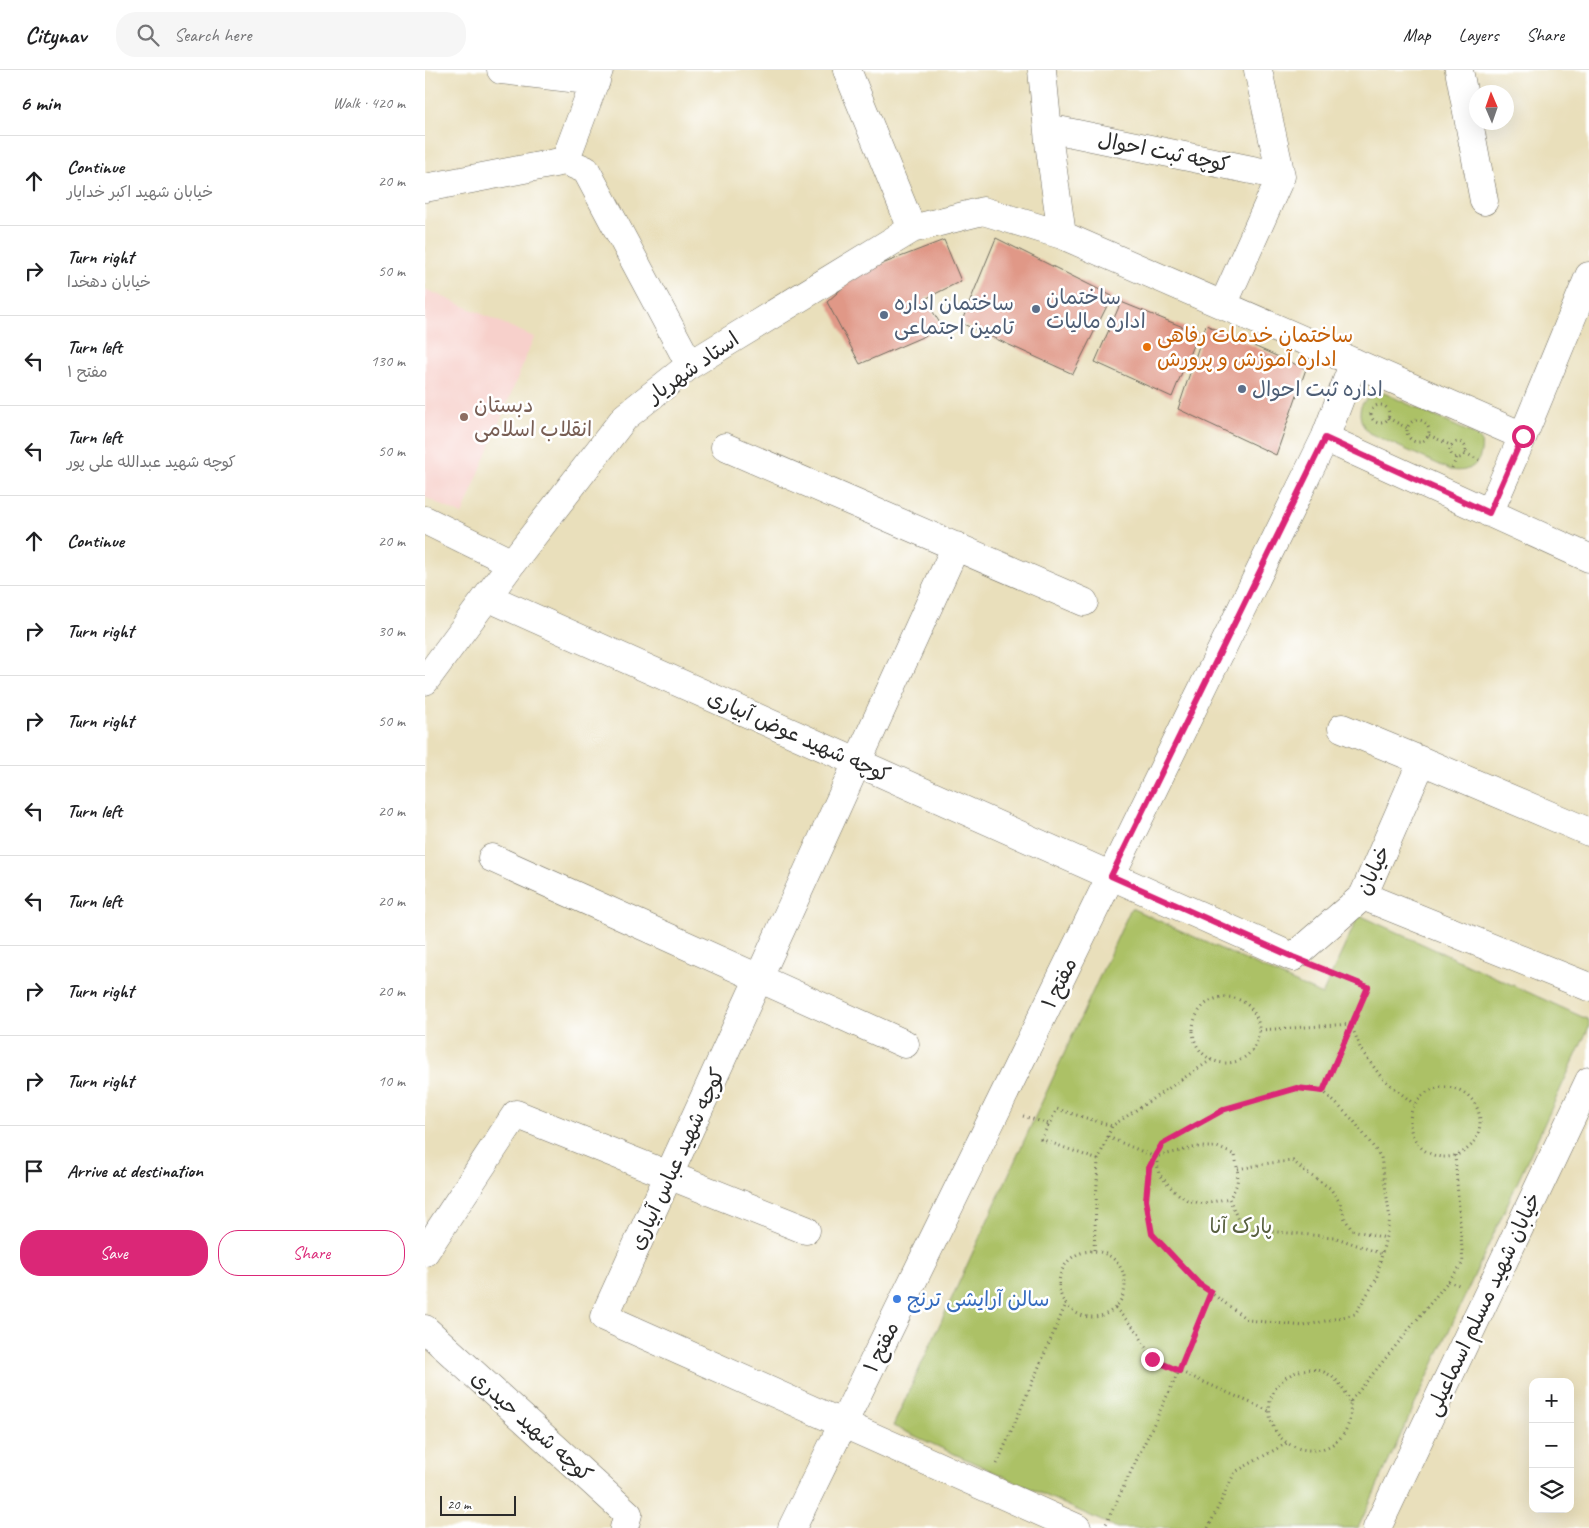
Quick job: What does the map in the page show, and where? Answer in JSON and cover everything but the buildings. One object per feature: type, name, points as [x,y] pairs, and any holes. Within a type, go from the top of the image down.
[{"type":"street","points":[[501,70],[598,75],[565,161]]},
{"type":"street","points":[[847,70],[912,229]]},
{"type":"street","points":[[1043,70],[1047,128],[1063,235]]},
{"type":"street","points":[[1223,305],[1281,176],[1258,70]]},
{"type":"street","points":[[1459,70],[1484,201]]},
{"type":"street","name":"کوچه ثبت احوال","points":[[1047,128],[1281,176]]},
{"type":"street","points":[[425,188],[565,161],[587,170],[690,365]]},
{"type":"street","name":"استاد شهریار","points":[[425,681],[512,563],[625,417],[690,365],[912,229],[983,211],[1063,235],[1523,436]]},
{"type":"street","points":[[1489,513],[1589,276]]},
{"type":"street","name":"مفتح ۱","points":[[793,1528],[1325,438],[1354,362]]},
{"type":"street","points":[[1325,438],[1589,558]]},
{"type":"street","points":[[725,446],[1085,602]]},
{"type":"street","points":[[425,520],[512,563]]},
{"type":"street","name":"کوچه شهید عباس آبیاری","points":[[843,1424],[605,1317],[956,546]]},
{"type":"street","name":"کوچه شهید عوض آبیاری","points":[[487,597],[1293,957]]},
{"type":"street","points":[[1342,728],[1589,832]]},
{"type":"street","name":"خیابان","points":[[1293,957],[1363,896],[1422,761]]},
{"type":"street","points":[[492,858],[905,1044]]},
{"type":"street","points":[[1363,896],[1589,987]]},
{"type":"street","name":"خیابان شهید مسلم اسماعیلی","points":[[1377,1528],[1589,1081]]},
{"type":"street","points":[[425,1252],[516,1114],[806,1230]]},
{"type":"street","name":"کوچه شهید حیدری","points":[[425,1329],[628,1514],[624,1528]]},
{"type":"street","points":[[843,1424],[1077,1528]]},
{"type":"path","points":[[1383,406],[1389,412],[1388,418],[1383,422],[1375,421],[1372,417],[1374,408],[1383,406]]},
{"type":"path","points":[[1388,418],[1407,428]]},
{"type":"path","points":[[1415,420],[1423,421],[1429,428],[1429,436],[1424,441],[1417,442],[1410,439],[1407,428],[1415,420]]},
{"type":"path","points":[[1372,427],[1375,421]]},
{"type":"path","points":[[1429,436],[1452,446]]},
{"type":"path","points":[[1456,442],[1461,443],[1466,448],[1465,453],[1461,457],[1457,457],[1451,453],[1452,446],[1456,442]]},
{"type":"path","points":[[1465,453],[1479,460]]},
{"type":"path","points":[[1472,466],[1479,460],[1481,455]]},
{"type":"path","points":[[1456,471],[1451,470],[1457,457]]},
{"type":"path","points":[[1293,957],[1368,987],[1323,1091]]},
{"type":"path","points":[[1226,996],[1241,1000],[1253,1010],[1260,1030],[1258,1041],[1252,1051],[1244,1058],[1227,1063],[1211,1060],[1202,1053],[1195,1043],[1192,1032],[1194,1021],[1199,1011],[1215,998],[1226,996]]},
{"type":"path","points":[[1260,1030],[1351,1024]]},
{"type":"path","points":[[1351,1024],[1361,1050],[1382,1078],[1414,1104]]},
{"type":"path","points":[[1094,1250],[1098,1160],[1112,1126],[1211,1060]]},
{"type":"path","points":[[1443,1086],[1454,1087],[1464,1092],[1478,1110],[1480,1121],[1479,1132],[1474,1142],[1466,1150],[1455,1155],[1443,1157],[1431,1154],[1421,1148],[1413,1139],[1409,1127],[1410,1115],[1414,1104],[1422,1094],[1443,1086]]},
{"type":"path","points":[[1297,1088],[1323,1091],[1353,1120],[1381,1157],[1390,1219],[1376,1280],[1355,1314],[1304,1326],[1248,1320],[1199,1284],[1152,1234],[1146,1200],[1149,1168],[1162,1144],[1225,1109],[1297,1088]]},
{"type":"path","points":[[1098,1160],[1041,1138],[1057,1109],[1112,1126]]},
{"type":"path","points":[[1108,1137],[1155,1156],[1189,1148],[1217,1147],[1235,1155],[1238,1169],[1237,1185],[1229,1198],[1204,1204],[1187,1200],[1174,1191],[1159,1174],[1155,1156]]},
{"type":"path","points":[[1350,1402],[1463,1263],[1455,1155]]},
{"type":"path","points":[[1238,1169],[1293,1161],[1330,1188],[1340,1202],[1345,1219],[1352,1230],[1386,1238]]},
{"type":"path","points":[[1229,1198],[1238,1220],[1255,1230],[1334,1237],[1382,1254]]},
{"type":"path","points":[[1094,1250],[1105,1253],[1114,1259],[1121,1267],[1125,1278],[1125,1289],[1115,1308],[1095,1317],[1084,1316],[1074,1312],[1061,1295],[1059,1284],[1060,1273],[1073,1256],[1094,1250]]},
{"type":"path","points":[[1104,1528],[1179,1371],[1211,1292]]},
{"type":"path","points":[[987,1488],[1066,1304]]},
{"type":"path","points":[[1115,1308],[1137,1331],[1152,1359],[1269,1411]]},
{"type":"path","points":[[1310,1369],[1323,1371],[1336,1379],[1345,1389],[1350,1402],[1350,1416],[1345,1430],[1337,1441],[1324,1448],[1311,1450],[1298,1449],[1278,1435],[1272,1424],[1269,1411],[1276,1387],[1285,1378],[1296,1372],[1310,1369]]},
{"type":"path","points":[[1209,1528],[1235,1472],[1287,1443]]},
{"type":"shaded area","name":"دبستان انقلاب اسلامی","points":[[425,289],[534,337],[462,515],[425,497]]},
{"type":"green space","points":[[1384,393],[1471,433],[1481,440],[1481,454],[1478,460],[1471,468],[1458,471],[1451,470],[1369,433],[1362,424],[1361,408],[1367,399]]},
{"type":"green space","name":"پارک آنا","points":[[1131,908],[1322,995],[1359,915],[1589,1020],[1589,1027],[1358,1528],[1117,1528],[893,1426]]},
{"type":"place","name":"ساختمان اداره مالیات","points":[[1036,309]]},
{"type":"place","name":"ساختمان اداره تامین اجتماعی","points":[[884,315]]},
{"type":"place","name":"ساختمان خدمات رفاهی اداره آموزش و پرورش","points":[[1147,347]]},
{"type":"place","name":"اداره ثبت احوال","points":[[1242,389]]},
{"type":"place","name":"دبستان انقلاب اسلامی","points":[[464,417]]},
{"type":"place","name":"سالن آرایشی ترنج","points":[[897,1299]]},
{"type":"route","points":[[1152,1359],[1179,1371],[1211,1292],[1199,1284],[1152,1234],[1146,1200],[1149,1168],[1162,1144],[1225,1109],[1297,1088],[1323,1091],[1368,987],[1293,957],[1111,876],[1325,438],[1489,513],[1523,436]]}]
